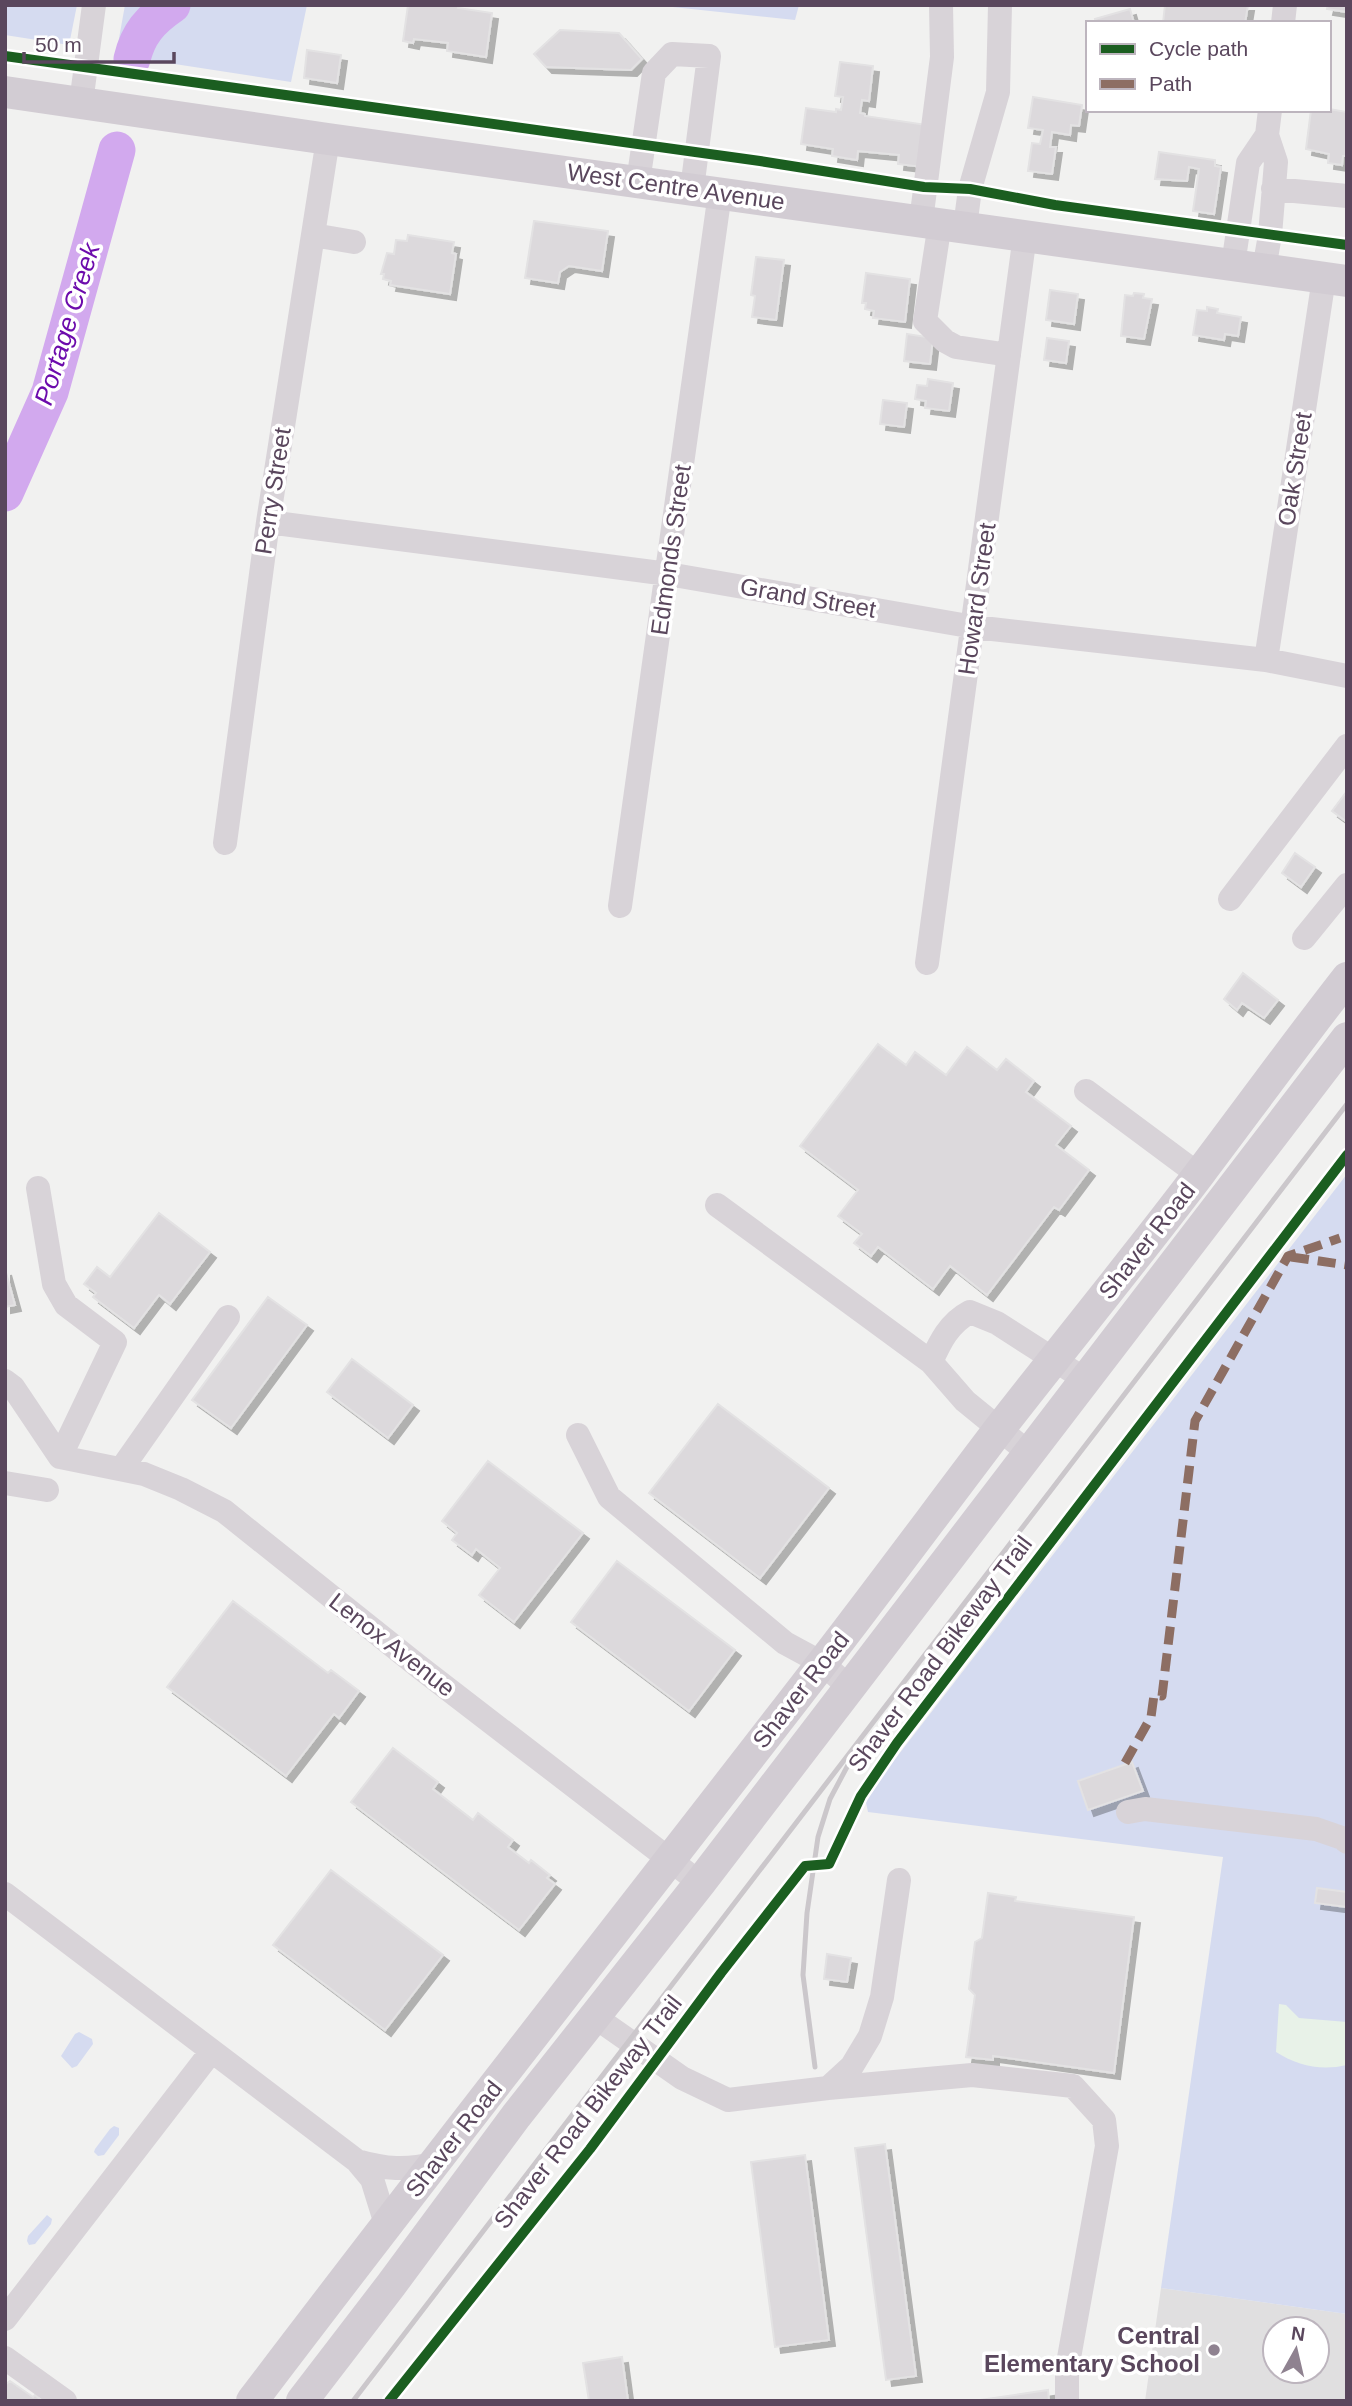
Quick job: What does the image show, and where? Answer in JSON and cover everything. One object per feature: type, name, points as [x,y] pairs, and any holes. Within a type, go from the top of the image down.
[{"type":"main road","name":"West Centre Avenue","points":[[5,92],[1336,280]]},
{"type":"main road","name":"Shaver Road","points":[[252,2401],[1000,1429],[1199,1175],[1289,1051],[1347,978]]},
{"type":"main road","name":"Shaver Road","points":[[302,2401],[516,2116],[700,1883],[1347,1038]]},
{"type":"street","points":[[81,103],[94,5]]},
{"type":"street","points":[[941,5],[942,224],[925,321],[945,341],[956,347],[1009,355]]},
{"type":"street","points":[[942,224],[970,189],[998,92],[1000,5]]},
{"type":"street","name":"Edmonds Street","points":[[620,906],[668,574],[706,191],[709,57],[672,54],[654,73],[638,182]]},
{"type":"street","points":[[1264,269],[1270,235],[1276,162],[1269,122]]},
{"type":"street","points":[[1233,265],[1248,163],[1269,122]]},
{"type":"street","name":"Perry Street","points":[[225,843],[268,522],[328,139]]},
{"type":"street","points":[[1273,189],[1347,196]]},
{"type":"street","name":"Howard Street","points":[[927,963],[1025,235]]},
{"type":"street","points":[[313,236],[354,242]]},
{"type":"street","name":"Oak Street","points":[[1266,660],[1336,280]]},
{"type":"street","name":"Grand Street","points":[[268,522],[668,574],[974,626],[1266,660],[1347,676]]},
{"type":"street","points":[[1230,899],[1347,746]]},
{"type":"street","points":[[1304,938],[1347,885]]},
{"type":"street","points":[[1086,1091],[1199,1175]]},
{"type":"street","points":[[38,1188],[54,1284],[66,1304],[115,1342],[60,1457]]},
{"type":"street","points":[[717,1205],[930,1362],[965,1401],[1030,1454]]},
{"type":"street","points":[[930,1362],[940,1340],[958,1318],[970,1312],[996,1323],[1086,1380]]},
{"type":"street","points":[[122,1468],[228,1317]]},
{"type":"street","points":[[5,1381],[13,1388],[60,1457]]},
{"type":"street","points":[[578,1435],[608,1497],[785,1643],[822,1663],[850,1688]]},
{"type":"street","name":"Lenox Avenue","points":[[60,1457],[144,1474],[224,1511],[418,1666],[700,1883]]},
{"type":"street","points":[[5,1483],[47,1490]]},
{"type":"street","points":[[1128,1812],[1145,1809],[1303,1828],[1342,1838],[1347,1842]]},
{"type":"street","points":[[828,2088],[852,2066],[870,2036],[882,1997],[899,1880]]},
{"type":"street","points":[[5,1894],[357,2161],[372,2179],[386,2224]]},
{"type":"street","points":[[595,2017],[682,2078],[728,2100],[972,2075],[1073,2086],[1104,2120],[1107,2146],[1068,2369],[1067,2401]]},
{"type":"street","points":[[5,2319],[211,2052]]},
{"type":"street","points":[[357,2161],[395,2169],[414,2169],[435,2163]]},
{"type":"street","points":[[5,2358],[65,2401]]},
{"type":"shaded area","points":[[5,5],[77,5],[69,45],[5,35]]},
{"type":"shaded area","points":[[125,5],[307,5],[291,82],[116,55]]},
{"type":"shaded area","points":[[654,5],[799,5],[795,20]]},
{"type":"shaded area","points":[[1347,1174],[1347,2314],[1161,2288],[1223,1857],[868,1812],[865,1798]]},
{"type":"shaded area","points":[[79,2032],[92,2039],[93,2044],[77,2066],[72,2068],[61,2056]]},
{"type":"shaded area","points":[[114,2126],[119,2128],[119,2135],[104,2155],[98,2156],[94,2152],[95,2149]]},
{"type":"shaded area","points":[[47,2215],[52,2219],[51,2224],[35,2244],[29,2245],[28,2236]]},
{"type":"shaded area","name":"Central Elementary School","points":[[1161,2288],[1347,2314],[1347,2401],[1145,2401]]},
{"type":"sand","points":[[1279,2004],[1286,2005],[1299,2018],[1347,2022],[1347,2065],[1310,2066],[1276,2052]]},
{"type":"building","points":[[408,5],[459,5],[458,8],[492,13],[486,57],[447,51],[448,43],[414,39],[413,43],[403,41]]},
{"type":"building","points":[[1165,5],[1248,5],[1245,21],[1163,21]]},
{"type":"building","points":[[1328,5],[1347,5],[1347,12],[1327,9]]},
{"type":"building","points":[[1130,9],[1133,21],[1096,21]]},
{"type":"building","points":[[560,30],[619,33],[642,59],[631,70],[546,67],[534,54]]},
{"type":"building","points":[[307,50],[341,55],[337,83],[304,78]]},
{"type":"building","points":[[840,62],[873,66],[869,101],[862,100],[860,113],[927,125],[922,167],[898,164],[899,155],[858,151],[857,160],[832,156],[833,149],[801,144],[806,108],[836,112],[836,109],[841,110],[843,97],[835,96]]},
{"type":"building","points":[[1033,97],[1082,105],[1079,126],[1071,125],[1070,135],[1052,132],[1050,147],[1056,147],[1052,174],[1028,171],[1032,143],[1040,144],[1043,130],[1028,128]]},
{"type":"building","points":[[1331,109],[1347,112],[1347,156],[1343,156],[1342,165],[1328,163],[1329,154],[1306,149],[1311,112],[1331,112]]},
{"type":"building","points":[[1159,152],[1215,160],[1215,166],[1221,167],[1214,214],[1193,211],[1199,169],[1189,167],[1187,181],[1155,179]]},
{"type":"building","points":[[534,221],[608,231],[602,271],[569,266],[560,272],[558,283],[525,278]]},
{"type":"building","points":[[408,235],[454,242],[452,253],[456,254],[450,294],[390,285],[391,281],[383,279],[384,274],[381,274],[387,253],[394,254],[396,240],[407,241]]},
{"type":"building","points":[[756,257],[784,260],[776,320],[752,317],[755,296],[751,295]]},
{"type":"building","points":[[866,273],[910,279],[905,322],[873,318],[874,311],[865,309],[866,303],[862,303]]},
{"type":"building","points":[[1050,290],[1078,294],[1074,324],[1046,320]]},
{"type":"building","points":[[1134,293],[1144,294],[1143,298],[1152,299],[1144,339],[1121,336],[1125,295],[1133,296]]},
{"type":"building","points":[[1207,307],[1218,309],[1217,313],[1241,317],[1238,336],[1225,334],[1224,340],[1193,335],[1197,310],[1207,311]]},
{"type":"building","points":[[907,334],[933,338],[930,364],[904,361]]},
{"type":"building","points":[[1047,338],[1069,341],[1066,363],[1044,360]]},
{"type":"building","points":[[928,379],[953,383],[949,411],[925,408],[926,401],[915,399],[917,385],[927,386]]},
{"type":"building","points":[[883,400],[907,403],[904,427],[880,424]]},
{"type":"building","points":[[1347,791],[1347,822],[1332,811]]},
{"type":"building","points":[[1295,853],[1315,867],[1301,887],[1282,873]]},
{"type":"building","points":[[1243,973],[1278,1000],[1264,1018],[1242,1003],[1237,1010],[1224,999]]},
{"type":"building","points":[[878,1044],[906,1065],[915,1052],[946,1075],[967,1047],[997,1070],[1006,1059],[1034,1081],[1026,1092],[1071,1126],[1056,1145],[1089,1170],[1059,1210],[1054,1207],[987,1295],[950,1266],[933,1289],[878,1247],[871,1256],[854,1243],[862,1234],[838,1216],[858,1190],[800,1146]]},
{"type":"building","points":[[159,1213],[210,1252],[170,1304],[159,1295],[134,1328],[93,1297],[96,1293],[84,1284],[97,1267],[110,1277]]},
{"type":"building","points":[[5,1269],[15,1305],[5,1307]]},
{"type":"building","points":[[268,1297],[307,1325],[231,1428],[192,1400]]},
{"type":"building","points":[[352,1359],[413,1405],[388,1438],[327,1392]]},
{"type":"building","points":[[718,1404],[829,1488],[760,1578],[649,1493]]},
{"type":"building","points":[[488,1461],[583,1533],[514,1622],[479,1595],[500,1568],[476,1549],[472,1555],[452,1540],[457,1533],[442,1521]]},
{"type":"building","points":[[617,1561],[735,1650],[689,1711],[571,1622]]},
{"type":"building","points":[[233,1601],[328,1673],[331,1670],[359,1691],[339,1718],[334,1714],[286,1776],[167,1687]]},
{"type":"building","points":[[393,1748],[438,1782],[433,1789],[473,1820],[478,1813],[513,1840],[508,1847],[550,1875],[547,1878],[555,1884],[519,1930],[351,1802]]},
{"type":"building","points":[[1132,1762],[1143,1791],[1088,1810],[1078,1781]]},
{"type":"building","points":[[331,1870],[443,1955],[385,2030],[273,1945]]},
{"type":"building","points":[[1317,1888],[1347,1892],[1347,1907],[1315,1903]]},
{"type":"building","points":[[988,1893],[1016,1897],[1015,1901],[1134,1917],[1114,2073],[993,2056],[993,2060],[966,2057],[975,1995],[969,1989],[975,1942],[982,1938]]},
{"type":"building","points":[[827,1954],[851,1958],[847,1982],[824,1979]]},
{"type":"building","points":[[885,2144],[916,2376],[886,2380],[855,2148]]},
{"type":"building","points":[[805,2155],[829,2340],[775,2347],[751,2162]]},
{"type":"building","points":[[622,2357],[628,2401],[589,2401],[583,2363]]},
{"type":"building","points":[[10,2381],[42,2401],[5,2401],[5,2385]]},
{"type":"building","points":[[1048,2390],[1049,2401],[973,2401]]},
{"type":"waterway","name":"Portage Creek","points":[[132,59],[146,28],[172,5]]},
{"type":"waterway","name":"Portage Creek","points":[[5,493],[50,392],[117,150]]},
{"type":"railway","points":[[353,2401],[1347,1104]]},
{"type":"railway","points":[[815,2067],[803,1975],[807,1913],[818,1837],[830,1799],[848,1765]]},
{"type":"marked path","points":[[1125,1763],[1151,1717],[1154,1695],[1162,1696],[1195,1421],[1288,1256],[1340,1238]]},
{"type":"marked path","points":[[1291,1257],[1347,1265]]},
{"type":"cycle path","points":[[5,56],[760,161],[924,187],[970,189],[1055,205],[1347,245]]},
{"type":"cycle path","name":"Shaver Road Bikeway Trail","points":[[389,2401],[590,2149],[721,1973],[805,1866],[829,1864],[861,1796],[897,1743],[1347,1155]]},
{"type":"place","name":"Central Elementary School","points":[[1214,2350]]}]
